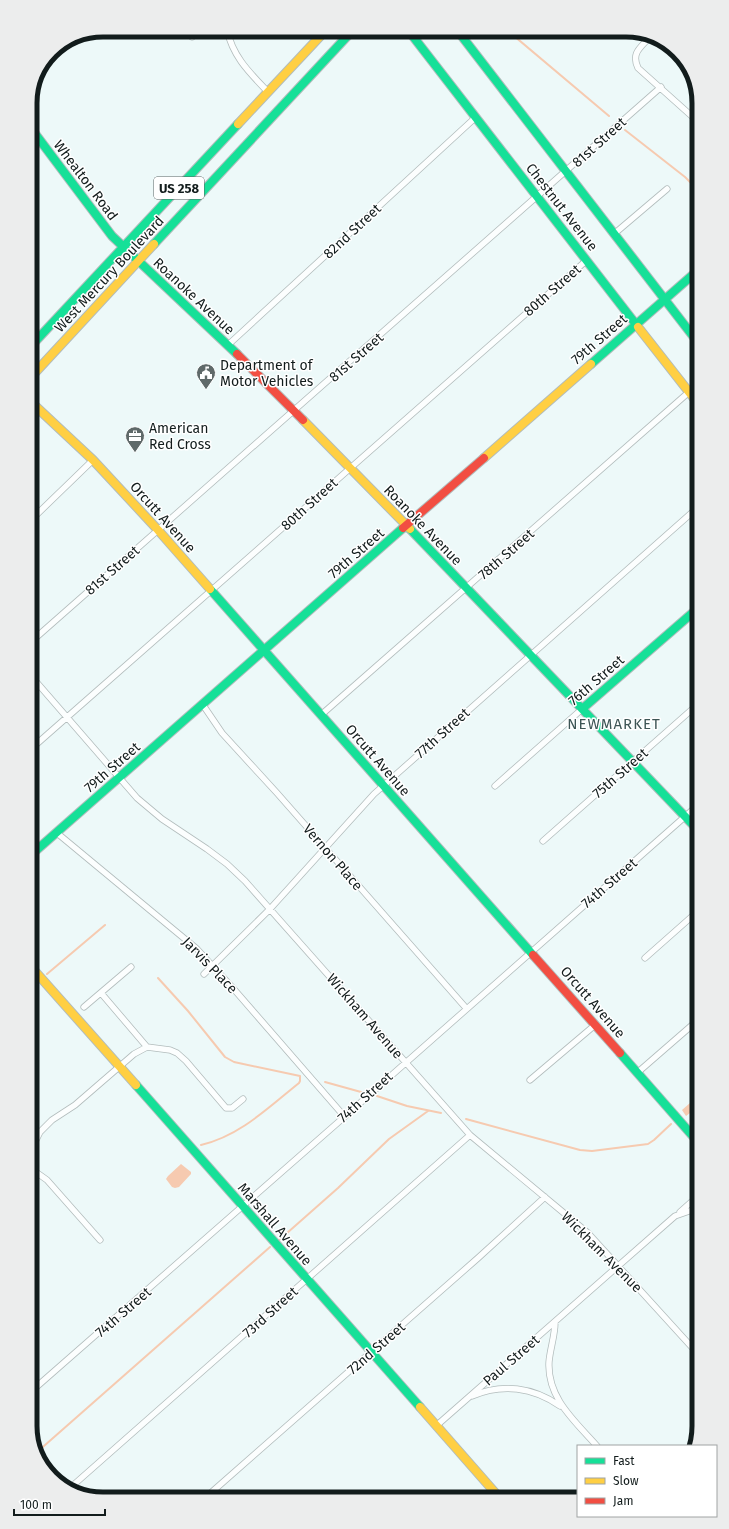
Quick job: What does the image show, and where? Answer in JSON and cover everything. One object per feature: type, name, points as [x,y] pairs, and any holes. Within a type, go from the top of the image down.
[{"type":"main road","name":"West Mercury Boulevard","points":[[37,340],[319,37]]},
{"type":"main road","points":[[338,47],[343,37]]},
{"type":"main road","name":"West Mercury Boulevard","points":[[37,370],[137,261],[347,37]]},
{"type":"main road","name":"Chestnut Avenue","points":[[414,37],[692,396]]},
{"type":"main road","name":"Chestnut Avenue","points":[[462,37],[692,335]]},
{"type":"main road","name":"Whealton Road","points":[[37,136],[105,228],[123,248]]},
{"type":"main road","name":"Roanoke Avenue","points":[[123,248],[228,345],[350,467],[692,824]]},
{"type":"main road","name":"79th Street","points":[[37,850],[692,275]]},
{"type":"main road","name":"Orcutt Avenue","points":[[37,408],[93,460],[158,530],[692,1135]]},
{"type":"main road","name":"76th Street","points":[[582,709],[692,613]]},
{"type":"main road","name":"Marshall Avenue","points":[[37,974],[242,1208],[494,1492]]},
{"type":"street","points":[[229,37],[232,47],[246,69],[268,92]]},
{"type":"street","points":[[647,40],[636,52],[634,60],[638,68],[692,115]]},
{"type":"street","name":"81st Street","points":[[37,637],[537,198],[661,87]]},
{"type":"street","name":"82nd Street","points":[[228,345],[476,116]]},
{"type":"street","points":[[614,234],[667,189]]},
{"type":"street","name":"80th Street","points":[[37,744],[587,260]]},
{"type":"street","name":"78th Street","points":[[321,715],[689,392]]},
{"type":"street","points":[[37,514],[93,460]]},
{"type":"street","name":"77th Street","points":[[204,974],[270,909],[383,786],[692,513]]},
{"type":"street","name":"Wickham Avenue","points":[[37,683],[137,798],[162,819],[227,864],[245,881],[470,1135],[588,1233],[692,1347]]},
{"type":"street","name":"Vernon Place","points":[[202,705],[222,733],[466,1008]]},
{"type":"street","name":"76th Street","points":[[495,786],[582,709]]},
{"type":"street","name":"75th Street","points":[[543,841],[692,709]]},
{"type":"street","name":"74th Street","points":[[37,1386],[242,1208],[466,1008],[692,810]]},
{"type":"street","name":"Jarvis Place","points":[[57,833],[197,949],[344,1116]]},
{"type":"street","points":[[645,958],[692,917]]},
{"type":"street","points":[[84,1007],[131,967]]},
{"type":"street","points":[[100,993],[147,1047]]},
{"type":"street","points":[[530,1080],[595,1025]]},
{"type":"street","points":[[637,1073],[692,1025]]},
{"type":"street","points":[[37,1136],[46,1126],[82,1100],[134,1054],[147,1047],[160,1048],[176,1053],[186,1061],[226,1108],[232,1108],[243,1099]]},
{"type":"street","name":"73rd Street","points":[[73,1485],[470,1135]]},
{"type":"street","points":[[37,1173],[47,1180],[100,1240]]},
{"type":"street","name":"72nd Street","points":[[212,1492],[371,1353],[545,1197]]},
{"type":"street","name":"Paul Street","points":[[436,1426],[692,1201]]},
{"type":"street","name":"Paul Street","points":[[675,1216],[692,1210]]},
{"type":"street","name":"Paul Street","points":[[555,1322],[549,1369],[554,1392],[562,1407]]},
{"type":"street","name":"Paul Street","points":[[468,1398],[493,1390],[513,1388],[545,1396],[562,1407]]},
{"type":"street","points":[[562,1407],[596,1445]]},
{"type":"shaded area","points":[[692,1101],[692,1112],[686,1116],[682,1110]]},
{"type":"shaded area","points":[[181,1164],[191,1172],[191,1174],[179,1187],[175,1188],[172,1187],[166,1179]]},
{"type":"waterway","points":[[515,37],[609,116]]},
{"type":"waterway","points":[[625,130],[692,184]]},
{"type":"waterway","points":[[47,974],[105,925]]},
{"type":"waterway","points":[[158,978],[188,1011],[225,1057],[234,1062],[300,1076],[299,1083],[253,1120],[229,1135],[201,1145]]},
{"type":"waterway","points":[[325,1082],[361,1092]]},
{"type":"waterway","points":[[377,1096],[407,1106],[441,1113]]},
{"type":"waterway","points":[[278,1241],[338,1188],[389,1139],[428,1111]]},
{"type":"waterway","points":[[466,1119],[580,1150],[592,1151],[648,1144],[671,1124]]},
{"type":"waterway","points":[[41,1449],[270,1247]]},
{"type":"traffic: fast","points":[[154,244],[346,37]]},
{"type":"traffic: fast","points":[[413,37],[638,327]]},
{"type":"traffic: fast","points":[[462,37],[692,335]]},
{"type":"traffic: fast","points":[[37,340],[238,124]]},
{"type":"traffic: fast","points":[[37,136],[112,236],[237,354]]},
{"type":"traffic: fast","points":[[591,364],[692,276]]},
{"type":"traffic: fast","points":[[37,850],[403,528]]},
{"type":"traffic: fast","points":[[410,529],[692,824]]},
{"type":"traffic: fast","points":[[210,589],[533,955]]},
{"type":"traffic: fast","points":[[582,709],[692,613]]},
{"type":"traffic: fast","points":[[620,1053],[692,1135]]},
{"type":"traffic: fast","points":[[136,1085],[420,1407]]},
{"type":"traffic: slow","points":[[238,124],[319,37]]},
{"type":"traffic: slow","points":[[37,371],[154,244]]},
{"type":"traffic: slow","points":[[638,327],[692,396]]},
{"type":"traffic: slow","points":[[484,458],[591,364]]},
{"type":"traffic: slow","points":[[37,408],[93,460],[210,589]]},
{"type":"traffic: slow","points":[[303,420],[410,529]]},
{"type":"traffic: slow","points":[[37,974],[136,1085]]},
{"type":"traffic: slow","points":[[420,1407],[494,1492]]},
{"type":"traffic: jam","points":[[237,354],[303,420]]},
{"type":"traffic: jam","points":[[403,528],[484,458]]},
{"type":"traffic: jam","points":[[533,955],[620,1053]]},
{"type":"place","name":"Department of Motor Vehicles","points":[[206,390]]},
{"type":"place","name":"American Red Cross","points":[[135,453]]},
{"type":"district","name":"NEWMARKET","points":[[614,724]]}]
